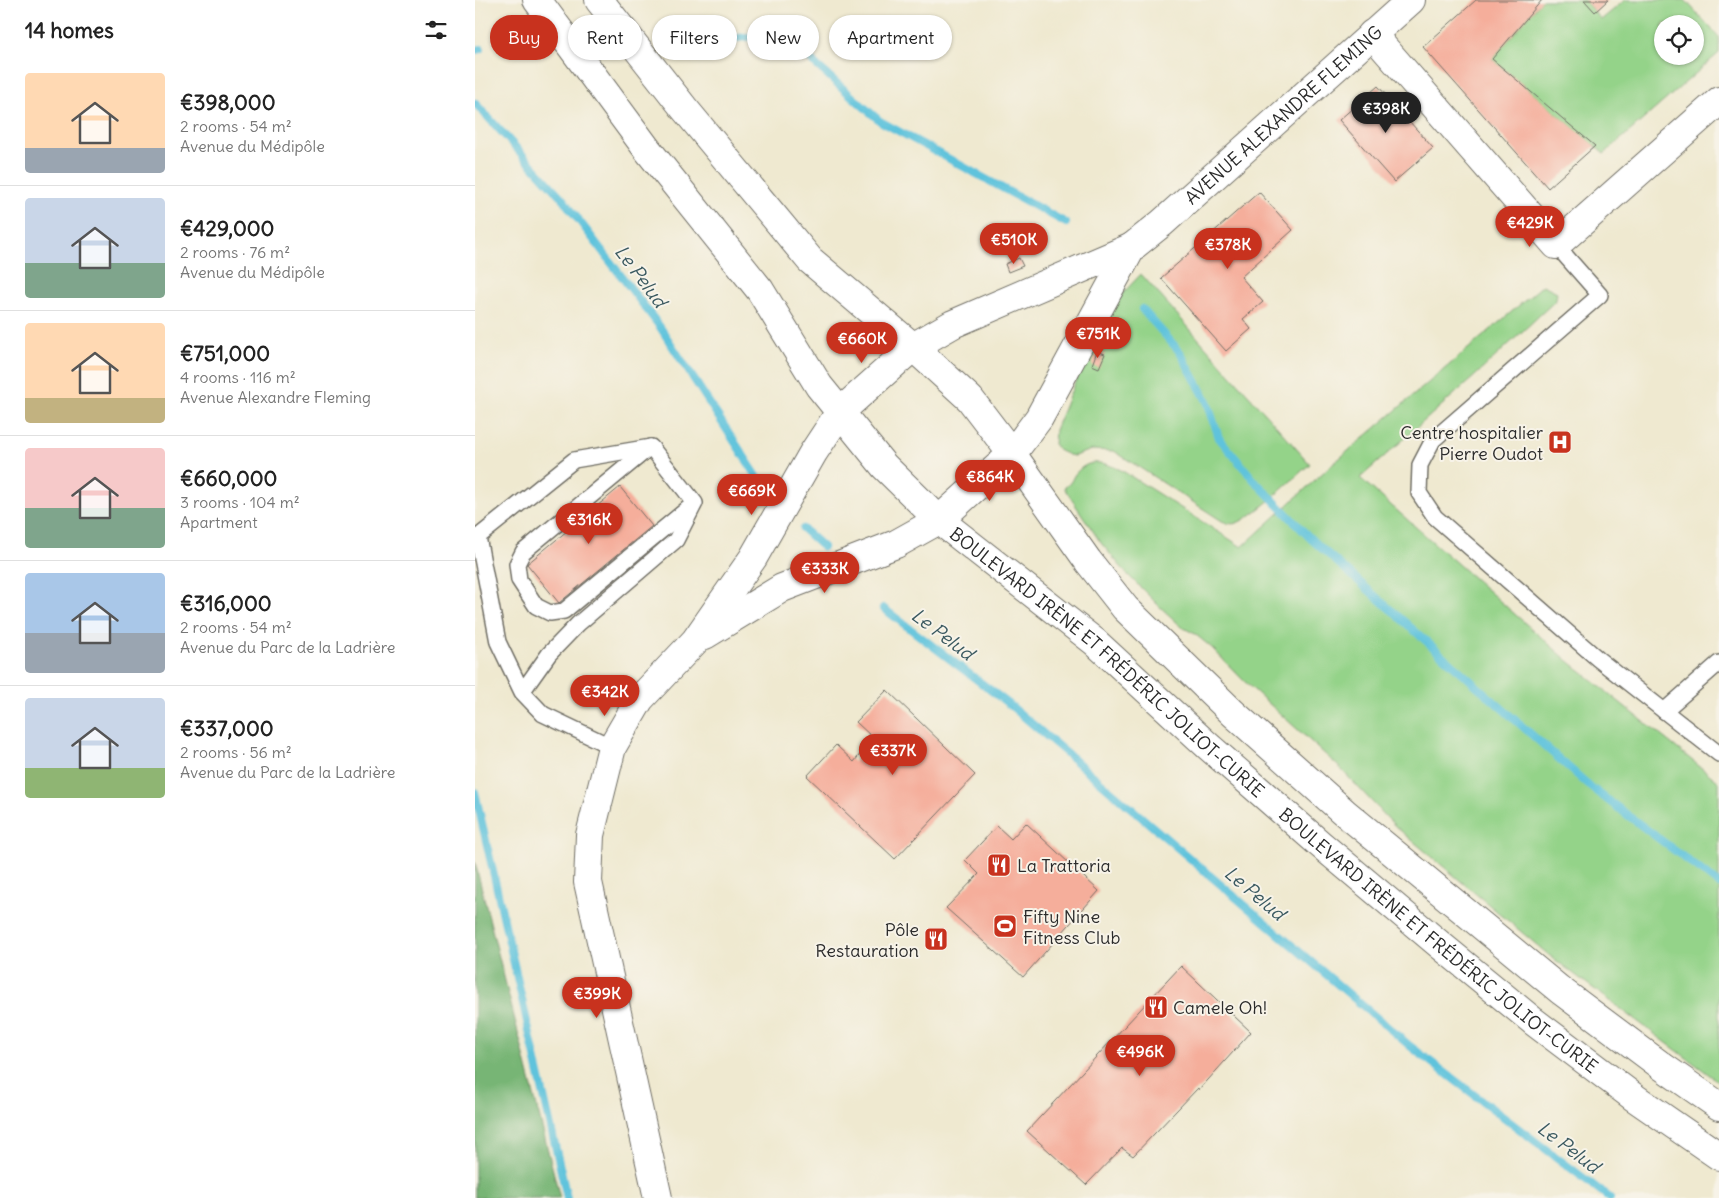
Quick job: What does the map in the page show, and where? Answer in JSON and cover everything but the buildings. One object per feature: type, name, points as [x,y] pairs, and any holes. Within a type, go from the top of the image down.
[{"type":"main road","name":"BOULEVARD IRÈNE ET FRÉDÉRIC JOLIOT-CURIE","points":[[537,0],[647,149],[760,290],[819,386],[884,466],[939,520],[1095,642],[1312,838],[1439,944],[1549,1033],[1635,1098],[1719,1156]]},
{"type":"main road","name":"BOULEVARD IRÈNE ET FRÉDÉRIC JOLIOT-CURIE","points":[[599,0],[684,108],[810,260],[970,398],[1088,561],[1125,608],[1233,713],[1344,812],[1553,984],[1663,1067],[1719,1106]]},
{"type":"main road","name":"AVENUE ALEXANDRE FLEMING","points":[[695,641],[753,558],[813,453],[840,412],[913,347],[953,324],[1132,247],[1162,223],[1411,0]]},
{"type":"main road","points":[[1372,34],[1556,245],[1719,101]]},
{"type":"main road","name":"AVENUE ALEXANDRE FLEMING","points":[[695,641],[782,588],[896,544],[939,520],[1012,454],[1039,418],[1132,247]]},
{"type":"main road","points":[[658,1198],[588,882],[590,835],[612,747],[640,699],[695,641]]},
{"type":"lane","points":[[1556,245],[1599,296],[1433,440],[1420,465],[1419,493],[1435,517],[1598,659],[1719,754]]},
{"type":"lane","points":[[651,446],[695,502]]},
{"type":"lane","points":[[651,446],[523,552],[517,564],[519,580],[536,606],[549,613],[564,610],[695,502]]},
{"type":"lane","points":[[612,747],[543,714],[522,692],[498,642],[476,530],[574,460],[651,446]]},
{"type":"lane","points":[[522,692],[549,654],[577,624],[676,540],[695,502]]},
{"type":"lane","points":[[1664,711],[1719,663]]},
{"type":"green space","points":[[1542,0],[1584,0],[1601,20],[1625,0],[1685,0],[1699,15],[1654,15],[1654,65],[1704,65],[1704,21],[1719,37],[1719,53],[1604,154],[1492,59]]},
{"type":"green space","points":[[1141,274],[1310,464],[1265,504],[1237,523],[1231,524],[1222,521],[1114,451],[1092,450],[1074,456],[1060,451],[1054,444],[1055,430],[1086,356],[1109,313],[1124,292]]},
{"type":"green space","points":[[1543,285],[1557,292],[1556,300],[1476,375],[1360,478],[1567,660],[1719,782],[1719,1082],[1550,956],[1395,826],[1338,766],[1244,681],[1212,648],[1195,634],[1182,627],[1128,575],[1101,543],[1064,488],[1081,468],[1092,463],[1109,465],[1121,470],[1242,547],[1327,469]]},
{"type":"green space","points":[[475,862],[560,1198],[475,1198]]},
{"type":"waterway","name":"Le Pelud","points":[[737,38],[781,34],[880,121],[1066,223]]},
{"type":"waterway","name":"Le Pelud","points":[[475,50],[481,49]]},
{"type":"waterway","name":"Le Pelud","points":[[475,103],[562,198],[660,327],[762,484]]},
{"type":"waterway","name":"Le Pelud","points":[[1142,309],[1180,352],[1207,401],[1219,438],[1254,480],[1311,539],[1593,789],[1719,884]]},
{"type":"waterway","points":[[803,529],[823,547]]},
{"type":"waterway","name":"Le Pelud","points":[[883,608],[1010,705],[1410,1046],[1610,1198]]},
{"type":"waterway","points":[[475,792],[567,1198]]},
{"type":"place","name":"Centre hospitalier Pierre Oudot","points":[[1560,442]]},
{"type":"place","name":"La Trattoria","points":[[999,865]]},
{"type":"place","name":"Fifty Nine Fitness Club","points":[[1005,926]]},
{"type":"place","name":"Pôle Restauration","points":[[936,939]]},
{"type":"place","name":"Camele Oh!","points":[[1156,1007]]}]
